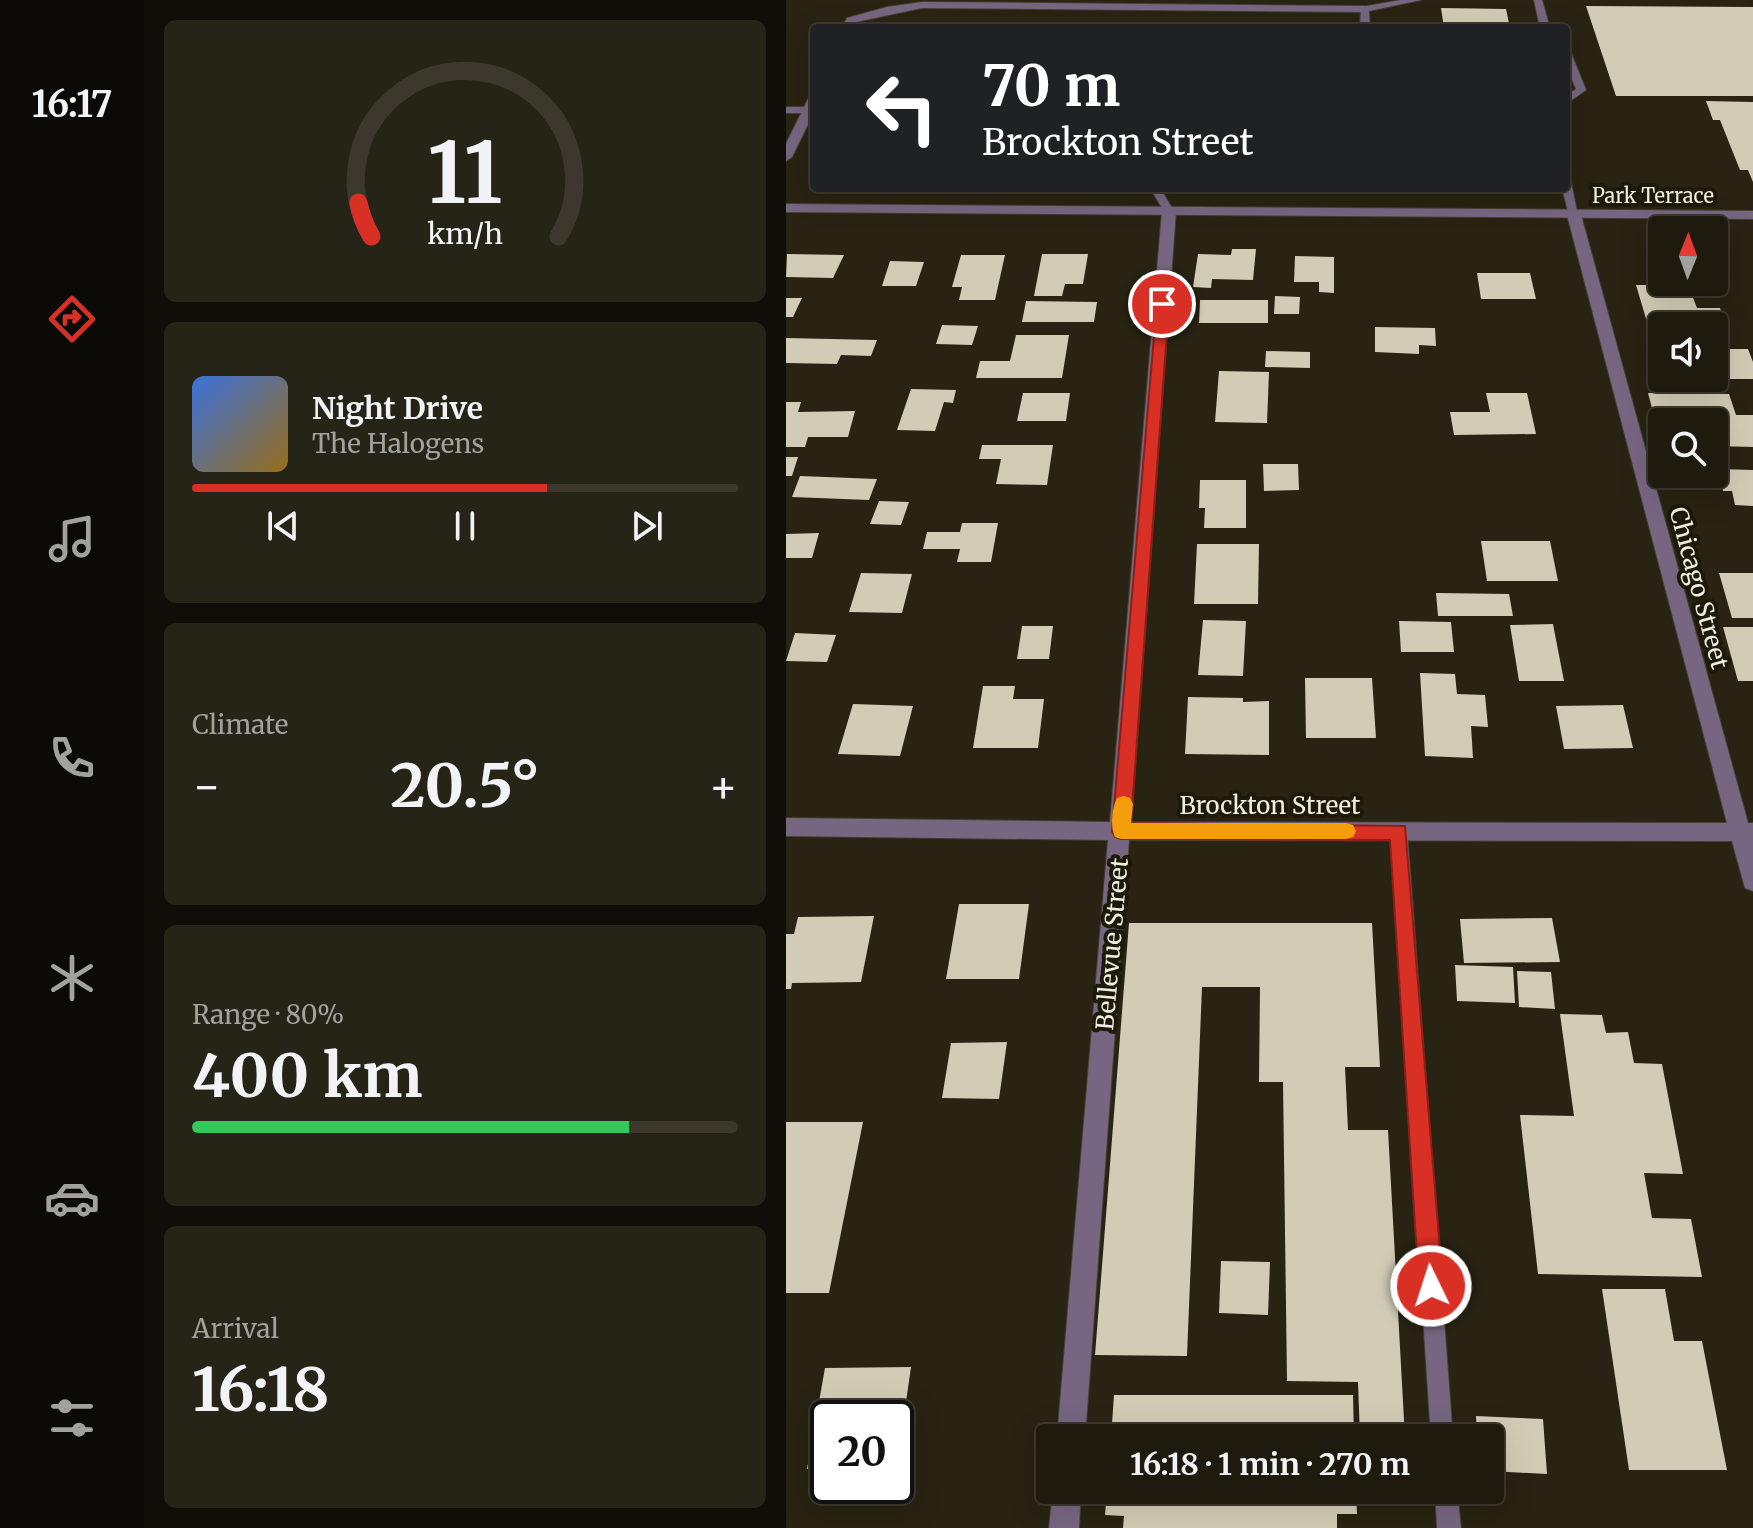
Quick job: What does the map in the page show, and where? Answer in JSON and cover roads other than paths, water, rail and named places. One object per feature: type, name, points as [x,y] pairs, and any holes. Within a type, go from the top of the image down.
[{"type":"street","points":[[850,24],[851,20],[887,10],[940,3],[1364,9]]},
{"type":"street","points":[[786,157],[810,106]]},
{"type":"street","name":"Park Terrace","points":[[786,208],[1753,215]]},
{"type":"street","name":"Bellevue Street","points":[[1072,1424],[1169,211]]},
{"type":"street","name":"Chicago Street","points":[[1574,215],[1746,832],[1753,881]]},
{"type":"street","name":"Brockton Street","points":[[786,827],[1746,832]]},
{"type":"street","points":[[1064,1528],[1066,1504]]},
{"type":"lane","points":[[1365,24],[1364,9],[1417,0]]},
{"type":"lane","points":[[1538,0],[1544,24]]},
{"type":"lane","points":[[1570,63],[1581,90],[1570,98]]},
{"type":"lane","points":[[786,110],[810,104]]},
{"type":"lane","points":[[1158,192],[1169,211]]},
{"type":"lane","points":[[1568,192],[1574,215]]},
{"type":"lane","points":[[1399,831],[1441,1424]]},
{"type":"lane","points":[[1447,1504],[1449,1528]]}]
